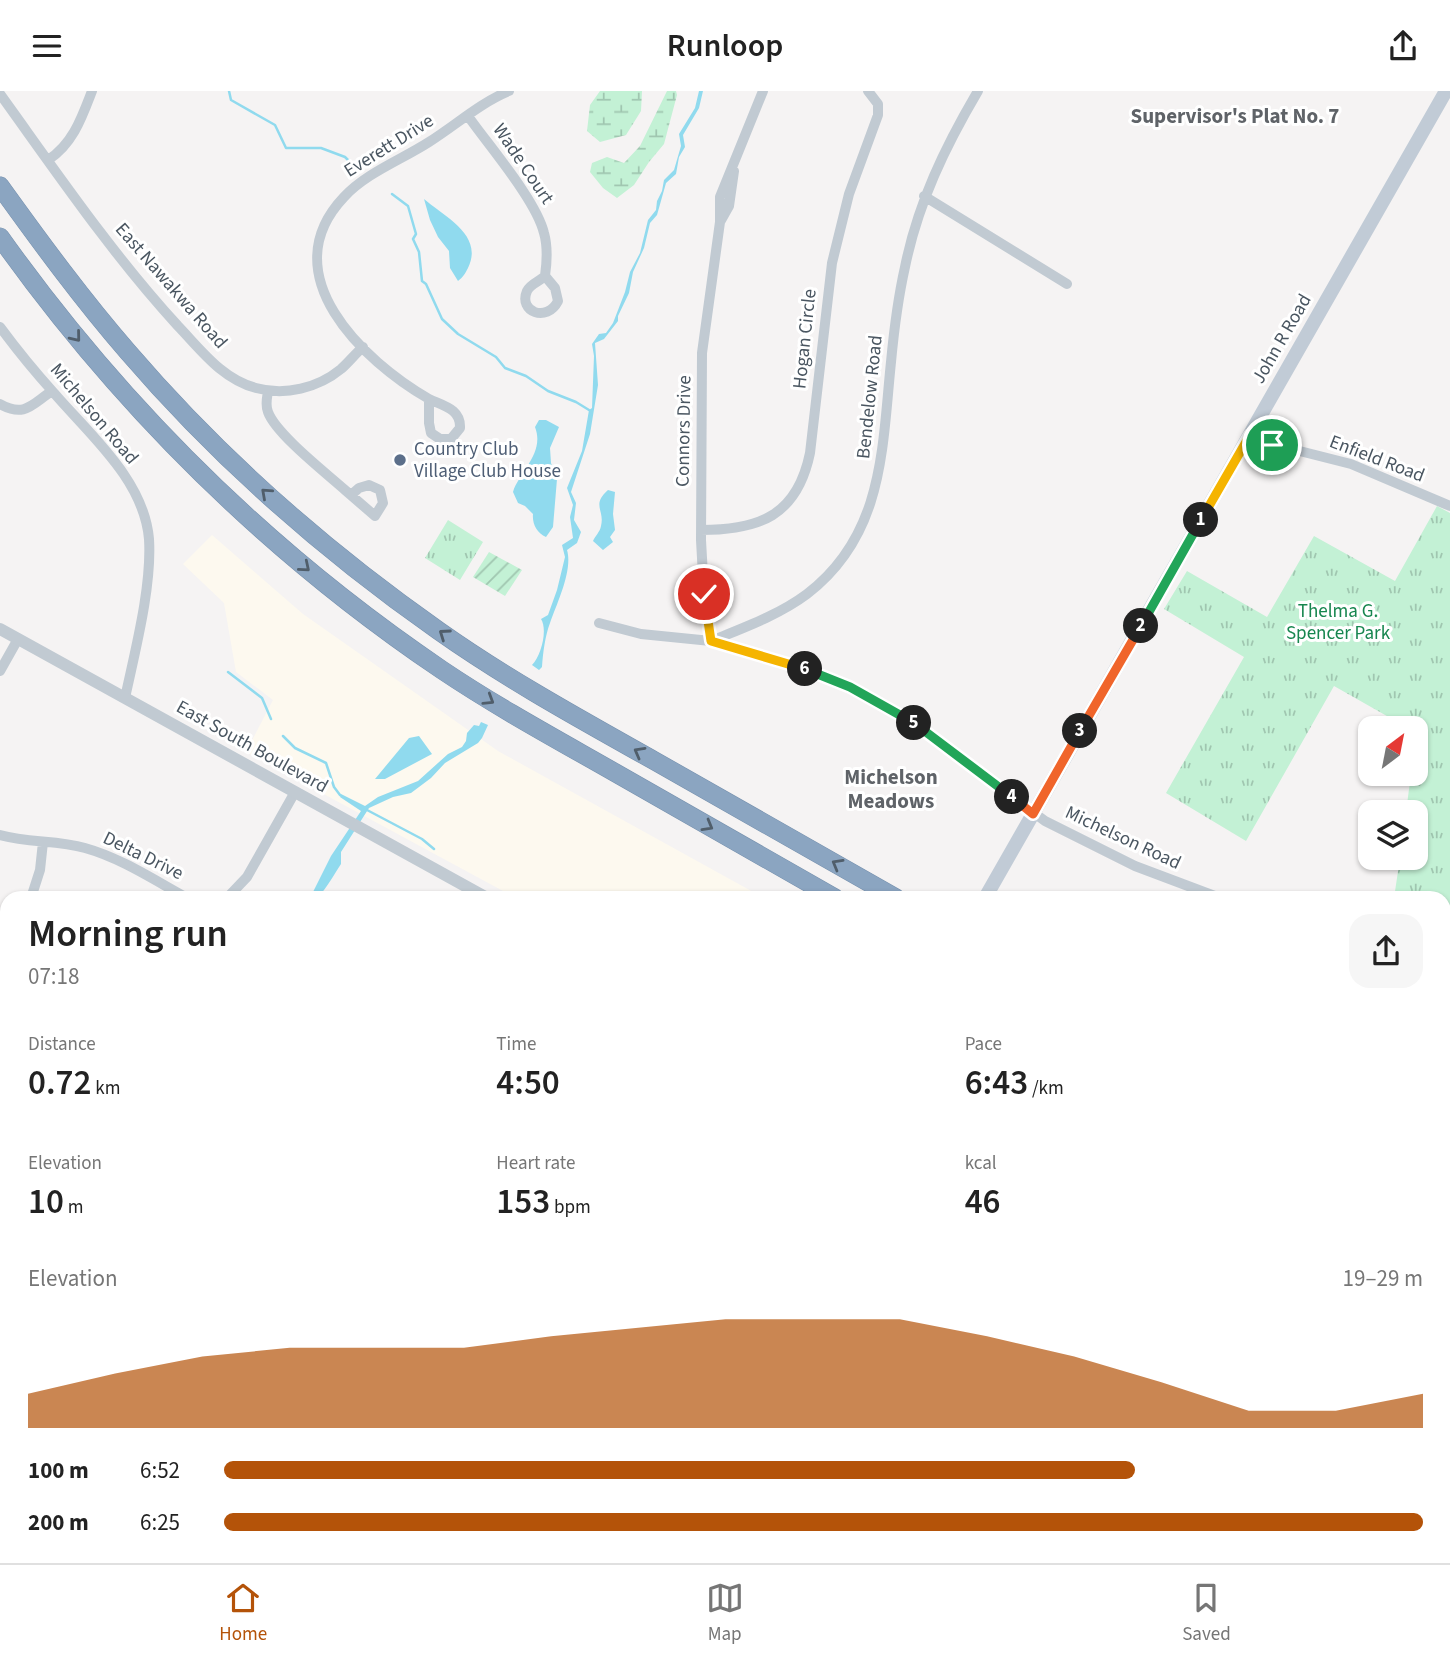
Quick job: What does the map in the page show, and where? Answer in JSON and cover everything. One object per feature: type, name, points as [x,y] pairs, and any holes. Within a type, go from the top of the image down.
[{"type":"highway","points":[[0,186],[62,272],[152,379],[269,496],[372,582],[459,645],[533,692],[884,891]]},
{"type":"highway","points":[[0,237],[83,346],[160,433],[253,523],[340,595],[435,665],[504,709],[823,891]]},
{"type":"main road","name":"John R Road","points":[[989,891],[1446,91]]},
{"type":"street","points":[[48,160],[62,149],[73,133],[92,91]]},
{"type":"street","name":"Everett Drive","points":[[429,399],[399,381],[339,321],[322,291],[318,260],[324,226],[337,205],[353,189],[468,116],[495,95],[509,91]]},
{"type":"street","name":"Connors Drive","points":[[711,641],[704,594],[701,530],[702,353],[722,189],[734,167],[749,121],[763,91]]},
{"type":"street","name":"Hogan Circle","points":[[701,530],[739,529],[772,516],[789,501],[805,474],[810,453],[833,254],[849,194],[878,115],[878,104],[868,91]]},
{"type":"street","name":"Bendelow Road","points":[[711,641],[783,609],[808,593],[843,557],[866,518],[879,475],[890,363],[904,270],[924,196],[935,167],[978,91]]},
{"type":"street","name":"East Nawakwa Road","points":[[0,94],[135,277],[207,357],[235,380],[268,391],[300,389],[328,379],[363,347]]},
{"type":"street","name":"Wade Court","points":[[468,116],[537,215],[546,243],[545,276]]},
{"type":"street","points":[[924,196],[1067,283]]},
{"type":"street","name":"Michelson Road","points":[[0,327],[124,475],[137,497],[149,537],[146,587],[125,698]]},
{"type":"street","points":[[0,404],[12,410],[27,409],[52,391]]},
{"type":"street","points":[[268,391],[266,407],[273,422],[351,495]]},
{"type":"street","name":"Enfield Road","points":[[1250,435],[1272,445],[1351,464],[1450,506]]},
{"type":"street","name":"Michelson Road","points":[[599,623],[641,634],[711,641],[818,673],[866,695],[933,737],[1033,814],[1125,862],[1202,891]]},
{"type":"street","name":"East South Boulevard","points":[[0,629],[473,891]]},
{"type":"street","points":[[0,671],[18,639]]},
{"type":"street","points":[[234,891],[247,877],[295,792]]},
{"type":"street","name":"Delta Drive","points":[[0,835],[19,840],[72,845],[103,854],[174,891]]},
{"type":"street","points":[[33,891],[40,870],[43,842]]},
{"type":"shaded area","points":[[212,535],[303,614],[498,751],[751,891],[503,891],[246,752],[273,700],[236,672],[224,603],[183,564]]},
{"type":"green space","points":[[600,91],[642,91],[641,111],[626,135],[600,142],[587,131],[590,105]]},
{"type":"green space","points":[[667,91],[676,91],[677,95],[664,144],[634,185],[617,198],[603,188],[590,172],[592,163],[607,157],[624,163],[640,146]]},
{"type":"green space","name":"Thelma G. Spencer Park","points":[[1437,506],[1450,513],[1450,891],[1395,891],[1398,870],[1428,870],[1428,800],[1408,800],[1409,786],[1428,786],[1428,716],[1387,716],[1334,686],[1246,841],[1166,793],[1244,657],[1164,609],[1187,571],[1267,617],[1314,536],[1395,581]]},
{"type":"green space","points":[[448,520],[483,542],[460,580],[425,558]]},
{"type":"green space","points":[[489,552],[522,570],[505,596],[473,577]]},
{"type":"water","points":[[699,91],[703,91],[699,108],[683,135],[685,147],[679,157],[676,174],[666,183],[657,215],[650,223],[618,321],[604,339],[595,343],[598,385],[590,434],[571,492],[576,503],[574,520],[581,532],[577,543],[567,550],[566,577],[548,628],[542,667],[539,670],[532,665],[543,643],[541,619],[548,615],[557,590],[565,557],[562,545],[573,538],[570,517],[573,505],[567,488],[582,451],[589,410],[592,408],[592,344],[599,334],[606,333],[613,323],[630,272],[640,253],[648,220],[656,210],[664,180],[674,170],[681,146],[679,134],[695,108]]},
{"type":"water","points":[[424,199],[467,236],[472,256],[468,268],[458,281],[450,268],[449,251],[438,237]]},
{"type":"water","points":[[539,420],[546,420],[559,427],[550,448],[551,463],[557,479],[553,527],[546,537],[536,528],[533,514],[518,503],[513,492],[537,445],[535,427]]},
{"type":"water","points":[[608,490],[615,492],[615,530],[610,537],[613,542],[603,550],[593,541],[601,526],[600,500]]},
{"type":"water","points":[[481,722],[488,725],[478,743],[445,763],[411,793],[393,797],[369,808],[341,852],[341,864],[327,886],[323,891],[314,891],[331,856],[361,811],[340,797],[341,794],[365,806],[378,797],[418,781],[448,754],[462,747],[467,733],[474,725],[479,726]]},
{"type":"water","points":[[419,736],[432,754],[385,779],[375,779],[409,738]]},
{"type":"waterway","points":[[229,91],[231,100],[275,125],[286,148],[321,148],[345,157],[356,168]]},
{"type":"waterway","points":[[392,194],[408,206],[416,234],[413,239],[419,252],[422,281],[426,284],[442,319],[458,334],[496,357],[505,368],[526,376],[548,391],[589,410]]},
{"type":"waterway","points":[[228,672],[262,698],[271,719]]},
{"type":"waterway","points":[[283,736],[295,748],[326,763],[334,787],[340,795]]},
{"type":"waterway","points":[[367,810],[422,839],[434,849]]},
{"type":"place","name":"Country Club Village Club House","points":[[400,460]]},
{"type":"district","name":"Supervisor's Plat No. 7","points":[[1235,116]]},
{"type":"district","name":"Michelson Meadows","points":[[891,789]]},
{"type":"route","points":[[704,594],[711,641],[818,673],[866,695],[933,737],[1033,814],[1250,435],[1272,445]]}]
